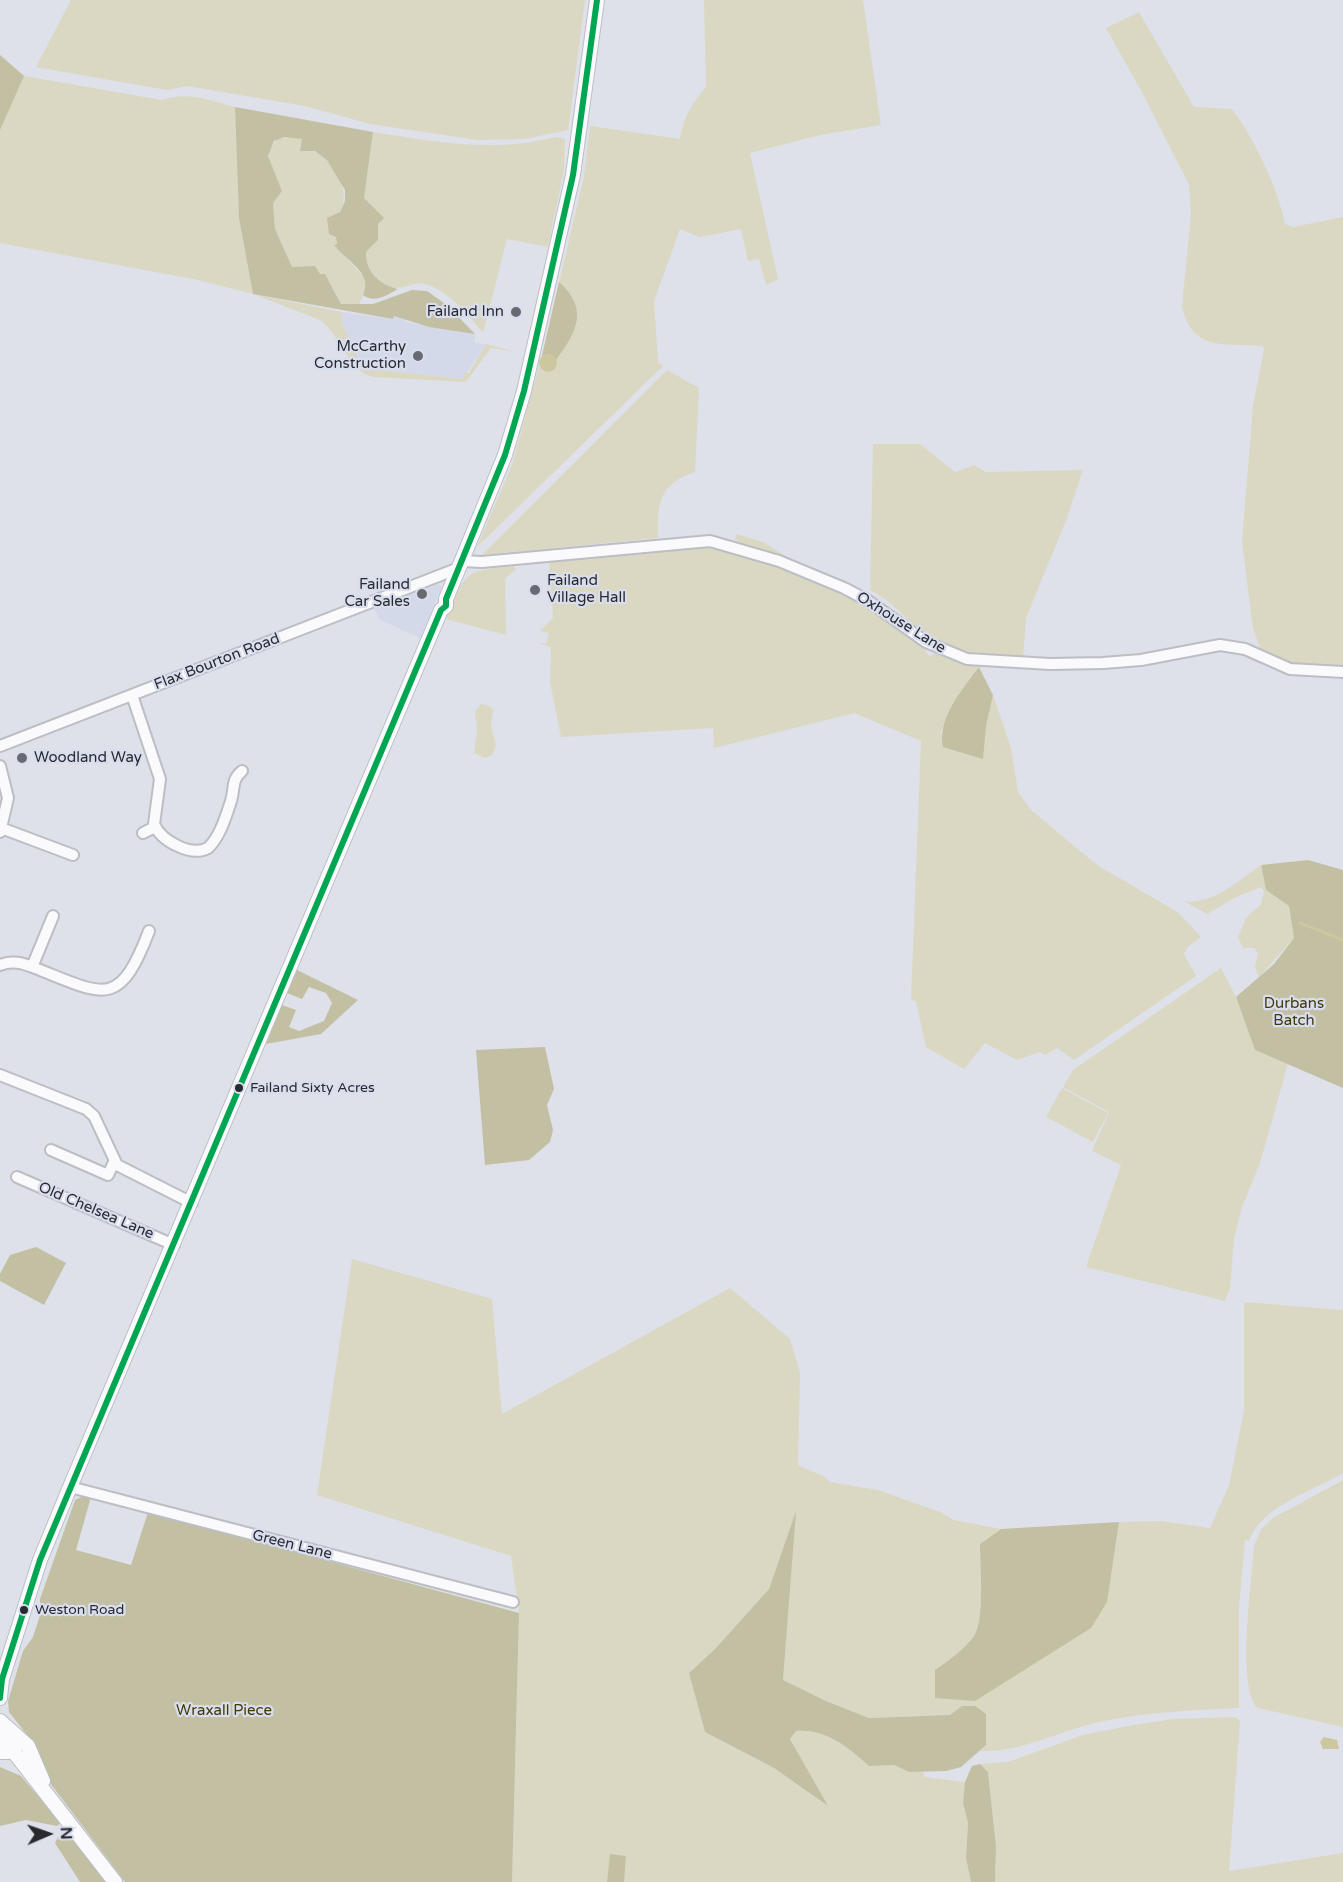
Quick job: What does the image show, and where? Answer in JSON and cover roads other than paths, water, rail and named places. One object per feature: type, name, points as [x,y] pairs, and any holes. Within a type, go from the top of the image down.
[{"type":"main road","points":[[0,1698],[1,1681],[40,1560],[192,1203],[319,894],[459,569],[512,434],[552,278],[576,157],[597,0]]},
{"type":"main road","points":[[0,1721],[28,1746],[45,1789]]},
{"type":"main road","points":[[0,1734],[45,1789],[114,1882]]},
{"type":"main road","points":[[0,1752],[15,1752]]},
{"type":"street","name":"Oxhouse Lane","points":[[459,569],[482,562],[710,541],[779,561],[844,588],[867,600],[934,646],[974,660],[1050,664],[1103,663],[1141,660],[1220,645],[1245,649],[1290,669],[1343,672]]},
{"type":"street","name":"Flax Bourton Road","points":[[0,746],[435,578],[440,574],[459,569]]},
{"type":"street","points":[[132,695],[160,779],[153,816],[155,827],[162,836],[177,845],[197,852],[208,848],[216,838],[231,802],[230,778],[242,771]]},
{"type":"street","points":[[0,766],[8,798],[1,830],[46,840],[73,855]]},
{"type":"street","points":[[143,833],[155,827]]},
{"type":"street","points":[[32,967],[54,922]]},
{"type":"street","points":[[0,965],[14,962],[91,990],[107,991],[121,984],[130,973],[150,937]]},
{"type":"street","points":[[0,1075],[86,1109],[96,1119],[114,1162],[192,1203]]},
{"type":"street","points":[[51,1150],[108,1175],[114,1162]]},
{"type":"street","name":"Old Chelsea Lane","points":[[17,1177],[174,1245]]},
{"type":"street","name":"Green Lane","points":[[70,1487],[513,1602]]},
{"type":"waterway","points":[[1300,923],[1343,940]]},
{"type":"place","name":"Failand Inn","points":[[516,312]]},
{"type":"place","name":"McCarthy Construction","points":[[418,356]]},
{"type":"place","name":"Failand Village Hall","points":[[535,590]]},
{"type":"place","name":"Failand Car Sales","points":[[422,594]]},
{"type":"place","name":"Woodland Way","points":[[22,758]]},
{"type":"place","name":"Failand Sixty Acres","points":[[239,1088]]},
{"type":"place","name":"Weston Road","points":[[24,1610]]},
{"type":"park label","name":"Durbans Batch","points":[[1294,1012]]},
{"type":"park label","name":"Wraxall Piece","points":[[224,1711]]}]
